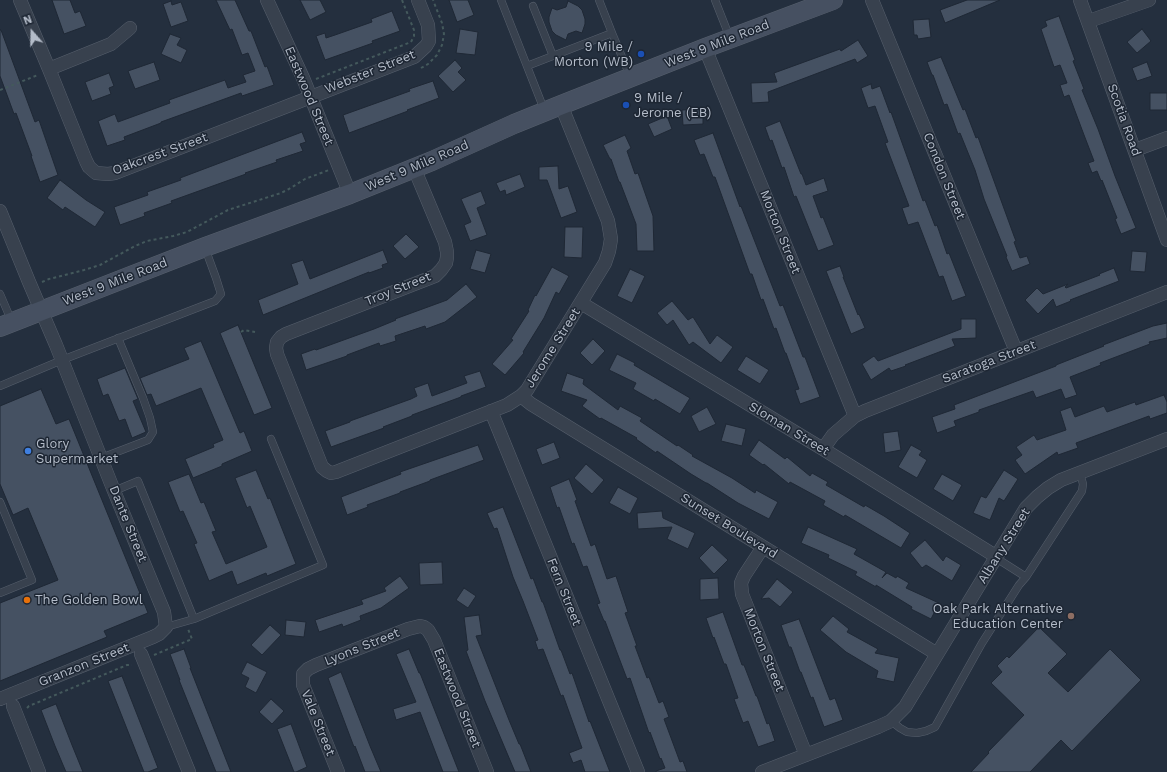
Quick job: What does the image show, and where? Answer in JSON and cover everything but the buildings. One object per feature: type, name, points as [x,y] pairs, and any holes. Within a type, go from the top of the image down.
[{"type":"main road","name":"West 9 Mile Road","points":[[6,325],[205,247],[350,194],[432,161],[553,108],[730,38],[833,0]]},
{"type":"street","name":"Oakcrest Street","points":[[20,0],[45,71],[86,162],[92,170],[101,174],[115,172],[311,96]]},
{"type":"street","name":"Eastwood Street","points":[[267,0],[311,96],[350,194]]},
{"type":"street","name":"Webster Street","points":[[311,96],[414,57],[426,46],[429,41],[428,25],[418,0]]},
{"type":"street","name":"Condon Street","points":[[872,0],[1016,351]]},
{"type":"street","name":"Scotia Road","points":[[1080,0],[1089,21],[1167,240]]},
{"type":"street","points":[[1089,21],[1149,0]]},
{"type":"street","points":[[45,71],[111,44],[130,28]]},
{"type":"street","name":"Morton Street","points":[[705,48],[855,416]]},
{"type":"street","name":"Jerome Street","points":[[327,472],[336,472],[514,402],[527,390],[605,263],[610,251],[611,239],[608,220],[553,108]]},
{"type":"street","points":[[1134,150],[1167,138]]},
{"type":"street","name":"Troy Street","points":[[327,472],[322,467],[277,354],[277,342],[286,334],[435,276],[441,270],[446,263],[447,257],[445,242],[414,168]]},
{"type":"street","name":"Dante Street","points":[[1,218],[62,360],[164,612],[166,627]]},
{"type":"street","name":"Saratoga Street","points":[[824,450],[833,435],[855,416],[879,405],[1167,292]]},
{"type":"street","name":"Sloman Street","points":[[581,303],[824,450],[996,557]]},
{"type":"street","name":"Sunset Boulevard","points":[[522,396],[531,404],[937,654]]},
{"type":"street","name":"Fern Street","points":[[491,411],[638,772]]},
{"type":"street","name":"Albany Street","points":[[762,772],[891,721],[905,707],[1026,508],[1048,488],[1061,480],[1167,439]]},
{"type":"street","name":"Morton Street","points":[[763,547],[744,576],[741,583],[742,594],[806,755]]},
{"type":"street","name":"Granzon Street","points":[[0,698],[153,637],[160,634],[166,627]]},
{"type":"street","name":"Eastwood Street","points":[[424,627],[428,630],[434,640],[487,772]]},
{"type":"street","name":"Lyons Street","points":[[303,674],[308,669],[316,665],[408,629],[424,627]]},
{"type":"street","points":[[147,655],[188,772]]},
{"type":"street","name":"Vale Street","points":[[303,674],[303,685],[338,772]]},
{"type":"street","points":[[13,706],[39,772]]},
{"type":"lane","points":[[501,0],[527,66],[553,108]]},
{"type":"lane","points":[[599,0],[630,78]]},
{"type":"lane","points":[[715,0],[730,38]]},
{"type":"lane","points":[[533,6],[553,56]]},
{"type":"lane","points":[[527,66],[612,33]]},
{"type":"lane","points":[[0,386],[215,300],[220,294],[205,247]]},
{"type":"lane","points":[[0,294],[6,325]]},
{"type":"lane","points":[[101,458],[148,440],[153,432],[150,418],[135,377],[118,338]]},
{"type":"lane","points":[[166,627],[194,619],[323,565],[271,439]]},
{"type":"lane","points":[[891,721],[907,732],[917,733],[935,727],[982,643],[1082,491],[1083,484],[1080,473]]},
{"type":"lane","points":[[114,491],[138,481],[194,619]]},
{"type":"lane","points":[[0,502],[32,580],[0,593]]},
{"type":"lane","points":[[996,557],[1026,577]]},
{"type":"path","points":[[314,80],[411,42],[414,36],[414,30],[402,0]]},
{"type":"path","points":[[0,90],[45,71]]},
{"type":"path","points":[[38,283],[100,265],[147,241],[187,232],[228,210],[281,193],[305,179],[331,169]]},
{"type":"path","points":[[241,332],[244,330],[255,332]]},
{"type":"path","points":[[147,655],[192,639],[188,627]]},
{"type":"path","points":[[26,709],[29,706],[127,665],[133,665]]},
{"type":"place","name":"9 Mile / Morton (WB)","points":[[641,54]]},
{"type":"place","name":"9 Mile / Jerome (EB)","points":[[626,105]]},
{"type":"place","name":"Glory Supermarket","points":[[28,451]]},
{"type":"place","name":"The Golden Bowl","points":[[27,600]]},
{"type":"place","name":"Oak Park Alternative Education Center","points":[[1071,616]]}]
